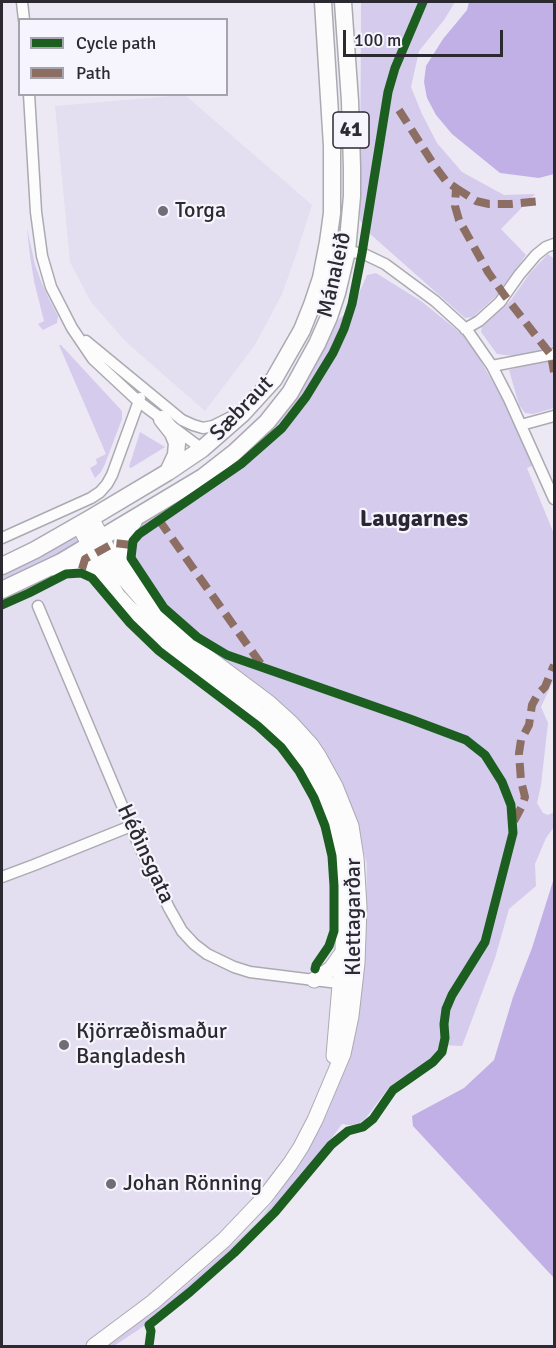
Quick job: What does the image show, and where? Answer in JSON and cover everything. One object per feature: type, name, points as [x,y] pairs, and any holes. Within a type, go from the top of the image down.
[{"type":"main road","name":"Sæbraut","points":[[2,566],[85,521],[202,449],[242,414],[274,379],[302,330],[321,278],[332,213],[330,104],[324,2]]},
{"type":"main road","name":"Sæbraut","points":[[2,590],[36,574],[137,518],[203,477],[267,422],[290,393],[329,317],[347,251],[352,168],[343,2]]},
{"type":"main road","points":[[162,419],[173,433],[177,443],[176,454],[168,472]]},
{"type":"main road","points":[[202,449],[215,455],[231,455]]},
{"type":"main road","points":[[137,518],[123,536],[122,555],[124,563],[146,595],[153,612]]},
{"type":"main road","name":"Klettagarðar","points":[[85,521],[96,541],[122,576],[170,630],[269,703],[311,746],[328,772],[351,826],[356,858],[359,907],[357,963],[346,984]]},
{"type":"main road","name":"Klettagarðar","points":[[94,1347],[192,1269],[253,1211],[276,1183],[296,1155],[315,1120],[343,1054],[351,1016],[343,950],[345,887],[342,852],[333,818],[312,773],[294,746],[273,725],[169,646],[129,608],[107,579],[96,541]]},
{"type":"main road","points":[[36,574],[70,565],[81,565],[107,579]]},
{"type":"main road","points":[[314,980],[331,969],[343,950]]},
{"type":"street","points":[[22,2],[24,18]]},
{"type":"street","points":[[29,96],[36,212],[42,256],[51,287],[72,328],[93,359],[138,401],[202,449]]},
{"type":"street","points":[[465,329],[489,312],[505,296],[536,255],[546,247],[555,244]]},
{"type":"street","points":[[347,251],[364,254],[385,264],[435,301],[465,329],[492,366],[555,499]]},
{"type":"street","points":[[72,328],[182,420],[193,425],[203,428],[213,426],[225,421],[253,402]]},
{"type":"street","points":[[492,366],[555,354]]},
{"type":"street","points":[[2,538],[100,492],[112,475],[138,401],[145,389]]},
{"type":"street","points":[[521,425],[555,416]]},
{"type":"street","name":"Héðinsgata","points":[[38,606],[131,826],[182,931],[207,954],[219,961],[250,972],[346,984]]},
{"type":"street","points":[[2,877],[131,826]]},
{"type":"shaded area","points":[[361,2],[455,2],[419,51],[411,87],[422,114],[437,143],[462,172],[504,195],[535,194],[501,229],[526,255],[496,296],[473,317],[465,318],[369,233],[360,220]]},
{"type":"shaded area","points":[[469,2],[554,2],[554,174],[539,178],[500,173],[452,134],[436,115],[427,98],[424,82],[426,66],[443,39],[467,10]]},
{"type":"shaded area","points":[[186,96],[312,205],[282,294],[255,345],[205,411],[125,341],[91,302],[70,262],[55,106]]},
{"type":"shaded area","points":[[27,228],[35,265],[58,316],[57,323],[43,330],[38,324],[44,321],[34,281]]},
{"type":"shaded area","points":[[548,254],[554,259],[554,349],[513,356],[497,354],[481,332],[482,326],[511,300],[530,273]]},
{"type":"shaded area","points":[[376,273],[421,301],[468,339],[502,398],[534,465],[527,468],[554,534],[554,679],[541,707],[548,723],[537,803],[543,813],[548,815],[554,812],[554,827],[546,838],[535,864],[536,886],[509,909],[495,958],[462,1046],[440,1045],[433,1062],[389,1087],[360,1123],[342,1124],[304,1176],[242,1243],[144,1326],[114,1346],[106,1346],[178,1293],[260,1220],[302,1160],[329,1109],[346,1064],[364,974],[367,864],[347,794],[318,742],[164,614],[130,562],[127,548],[135,528],[235,460],[340,318],[352,309],[367,275]]},
{"type":"shaded area","points":[[59,345],[122,411],[122,419],[105,464],[95,478],[90,468],[97,464],[96,459],[106,454]]},
{"type":"shaded area","points":[[554,358],[554,408],[533,414],[525,413],[519,405],[509,370]]},
{"type":"shaded area","points":[[140,432],[165,447],[131,468],[129,467]]},
{"type":"shaded area","points":[[111,526],[130,562],[164,614],[318,742],[347,794],[367,864],[364,974],[346,1064],[329,1109],[302,1160],[260,1220],[178,1293],[106,1346],[2,1346],[2,584]]},
{"type":"shaded area","points":[[80,538],[81,543],[2,584],[2,573],[65,539]]},
{"type":"shaded area","points":[[554,878],[554,1278],[413,1126],[412,1116],[464,1088],[494,1060]]},
{"type":"marked path","points":[[399,110],[434,165],[446,181],[456,188],[455,206],[459,220],[488,272],[551,355],[554,372]]},
{"type":"marked path","points":[[456,188],[476,201],[489,204],[541,201]]},
{"type":"marked path","points":[[159,520],[263,667]]},
{"type":"marked path","points":[[82,569],[85,559],[114,543],[132,545],[131,549]]},
{"type":"marked path","points":[[514,821],[525,797],[521,781],[519,753],[521,740],[529,725],[532,705],[545,687],[554,665]]},
{"type":"cycle path","name":"Mánaleið","points":[[149,1346],[151,1331],[149,1325],[234,1253],[275,1212],[331,1145],[348,1131],[363,1127],[373,1119],[393,1090],[433,1062],[442,1052],[446,1009],[452,995],[485,942],[513,833],[511,805],[502,782],[485,755],[466,740],[227,655],[197,637],[164,608],[131,558],[133,541],[139,534],[241,464],[282,428],[306,397],[333,353],[352,304],[388,92],[395,68],[423,2]]},
{"type":"cycle path","points":[[2,605],[66,574],[81,573],[92,578],[130,623],[159,651],[258,726],[281,747],[299,771],[314,798],[325,826],[332,856],[334,931],[329,946],[315,969]]},
{"type":"place","name":"Torga","points":[[163,211]]},
{"type":"place","name":"Kjörræðismaður Bangladesh","points":[[64,1045]]},
{"type":"place","name":"Johan Rönning","points":[[111,1184]]},
{"type":"district","name":"Laugarnes","points":[[414,520]]}]
